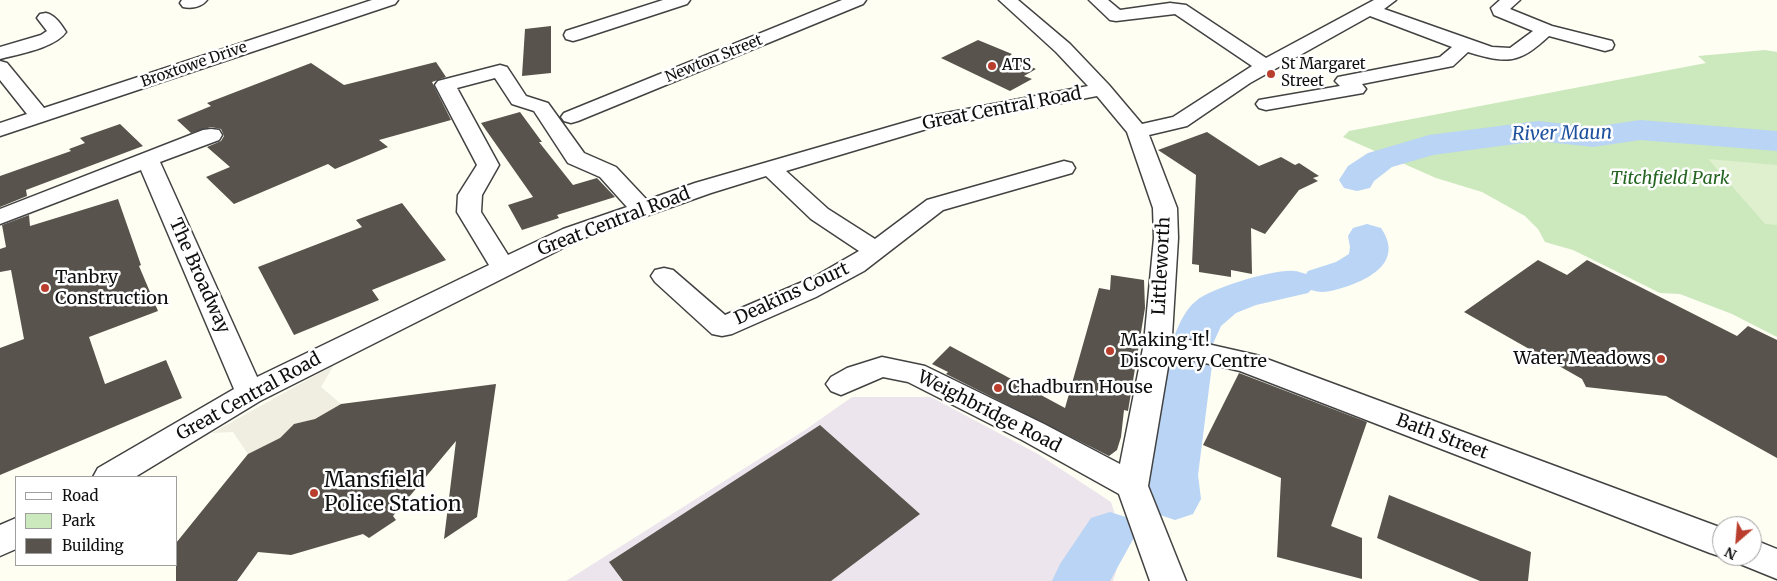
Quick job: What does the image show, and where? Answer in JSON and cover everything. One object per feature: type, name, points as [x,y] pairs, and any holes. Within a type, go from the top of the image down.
[{"type":"street","name":"Broxtowe Drive","points":[[0,130],[389,0]]},
{"type":"street","points":[[573,35],[631,8],[681,0]]},
{"type":"street","name":"Newton Street","points":[[571,117],[857,0]]},
{"type":"street","name":"Littleworth","points":[[1008,0],[1063,48],[1102,89],[1137,131],[1165,208],[1166,238],[1158,343],[1132,486]]},
{"type":"street","points":[[1098,0],[1116,16],[1170,8],[1180,9],[1266,67]]},
{"type":"street","points":[[1180,9],[1198,0]]},
{"type":"street","points":[[1137,131],[1180,122],[1243,79],[1386,0]]},
{"type":"street","points":[[1511,0],[1500,8],[1500,11],[1546,30],[1605,45]]},
{"type":"street","points":[[1370,10],[1462,44],[1482,50],[1512,54],[1521,51],[1546,30]]},
{"type":"street","points":[[0,53],[48,39],[57,32],[46,18]]},
{"type":"street","points":[[1266,104],[1356,89],[1340,77],[1446,62],[1459,52],[1462,44]]},
{"type":"street","points":[[0,67],[40,117]]},
{"type":"street","points":[[503,267],[469,212],[470,196],[488,165],[444,85],[500,71],[519,100],[541,107],[576,158],[608,172],[642,209]]},
{"type":"street","name":"Great Central Road","points":[[110,476],[250,393],[572,234],[703,188],[928,122],[1102,89]]},
{"type":"street","points":[[0,217],[211,136]]},
{"type":"street","name":"The Broadway","points":[[148,160],[250,393]]},
{"type":"street","name":"Deakins Court","points":[[771,168],[789,188],[823,218],[876,250]]},
{"type":"street","name":"Deakins Court","points":[[664,276],[722,327],[856,265],[916,217],[935,205],[1064,168]]},
{"type":"street","name":"Bath Street","points":[[1158,343],[1246,362],[1712,539]]},
{"type":"street","name":"Weighbridge Road","points":[[841,384],[857,375],[882,368],[915,373],[1033,432],[1132,486]]},
{"type":"street","points":[[1132,486],[1168,581]]},
{"type":"street","points":[[0,542],[15,533]]},
{"type":"street","points":[[1762,558],[1777,564]]},
{"type":"shaded area","points":[[334,365],[321,387],[341,404],[315,419],[294,424],[280,438],[248,454],[233,432],[212,433]]},
{"type":"shaded area","points":[[852,397],[931,397],[1038,454],[1111,502],[1122,536],[1120,559],[1113,581],[566,581],[805,430]]},
{"type":"green space","name":"Titchfield Park","points":[[1765,50],[1777,52],[1777,337],[1732,314],[1680,294],[1660,293],[1573,250],[1545,242],[1538,229],[1525,216],[1482,192],[1436,178],[1343,137],[1349,131],[1706,63],[1698,56]]},
{"type":"green space","points":[[1708,159],[1777,165],[1777,225],[1765,224]]},
{"type":"building","points":[[551,26],[551,73],[522,76],[525,29]]},
{"type":"building","points":[[978,40],[1012,54],[1008,57],[1036,69],[1024,76],[1032,79],[1010,91],[941,58]]},
{"type":"building","points":[[436,62],[446,77],[432,82],[451,120],[379,140],[388,147],[335,169],[328,164],[234,204],[206,177],[230,167],[207,147],[221,141],[224,136],[221,129],[211,127],[191,133],[177,120],[211,106],[207,103],[311,63],[344,85]]},
{"type":"building","points":[[520,112],[542,142],[539,142],[573,185],[597,178],[615,197],[557,215],[559,218],[522,230],[508,205],[533,197],[481,123]]},
{"type":"building","points":[[120,124],[143,146],[26,190],[27,196],[0,207],[0,176],[71,151],[69,149],[85,143],[80,138]]},
{"type":"building","points":[[1207,132],[1259,166],[1281,157],[1295,165],[1299,163],[1319,176],[1313,178],[1318,181],[1299,190],[1265,234],[1251,228],[1252,274],[1231,270],[1231,277],[1199,272],[1199,265],[1192,264],[1196,175],[1158,150]]},
{"type":"building","points":[[118,199],[141,265],[139,266],[158,311],[89,337],[105,384],[166,360],[182,398],[0,475],[0,348],[24,339],[11,270],[0,272],[0,249],[6,247],[2,225],[29,215],[30,226]]},
{"type":"building","points":[[402,203],[446,260],[372,290],[379,300],[294,335],[258,267],[362,227],[356,220]]},
{"type":"building","name":"Water Meadows","points":[[1538,260],[1567,275],[1587,260],[1737,336],[1748,326],[1777,340],[1777,458],[1666,396],[1586,387],[1582,379],[1464,312]]},
{"type":"building","points":[[1111,275],[1144,280],[1145,308],[1128,411],[1124,410],[1121,437],[1117,450],[1109,456],[946,374],[948,372],[932,364],[950,346],[1065,408],[1099,288],[1110,290]]},
{"type":"building","points":[[1239,373],[1367,422],[1331,526],[1362,538],[1362,579],[1277,557],[1281,478],[1203,445]]},
{"type":"building","name":"Mansfield Police Station","points":[[496,384],[477,517],[444,539],[456,441],[393,516],[396,520],[369,538],[363,534],[291,555],[258,552],[237,581],[176,581],[178,541],[248,454],[280,438],[294,424],[315,419],[341,404]]},
{"type":"building","points":[[820,425],[920,514],[831,581],[623,581],[609,562]]},
{"type":"building","points":[[1389,495],[1531,552],[1528,581],[1480,581],[1377,538]]},
{"type":"waterway","name":"River Maun","points":[[1357,180],[1361,174],[1380,160],[1429,145],[1538,131],[1593,137],[1640,130],[1777,141]]},
{"type":"waterway","name":"River Maun","points":[[1322,280],[1341,275],[1364,262],[1368,255],[1369,247],[1367,236]]},
{"type":"waterway","name":"River Maun","points":[[1196,337],[1201,323],[1221,303],[1265,289],[1294,284]]},
{"type":"waterway","name":"River Maun","points":[[1175,499],[1173,475],[1190,365]]},
{"type":"waterway","name":"River Maun","points":[[1080,581],[1110,534]]},
{"type":"place","name":"ATS","points":[[992,66]]},
{"type":"place","name":"St Margaret Street","points":[[1271,74]]},
{"type":"place","name":"Tanbry Construction","points":[[45,288]]},
{"type":"place","name":"Making It! Discovery Centre","points":[[1110,351]]},
{"type":"place","name":"Water Meadows","points":[[1661,359]]},
{"type":"place","name":"Chadburn House","points":[[998,388]]},
{"type":"place","name":"Mansfield Police Station","points":[[314,493]]}]
